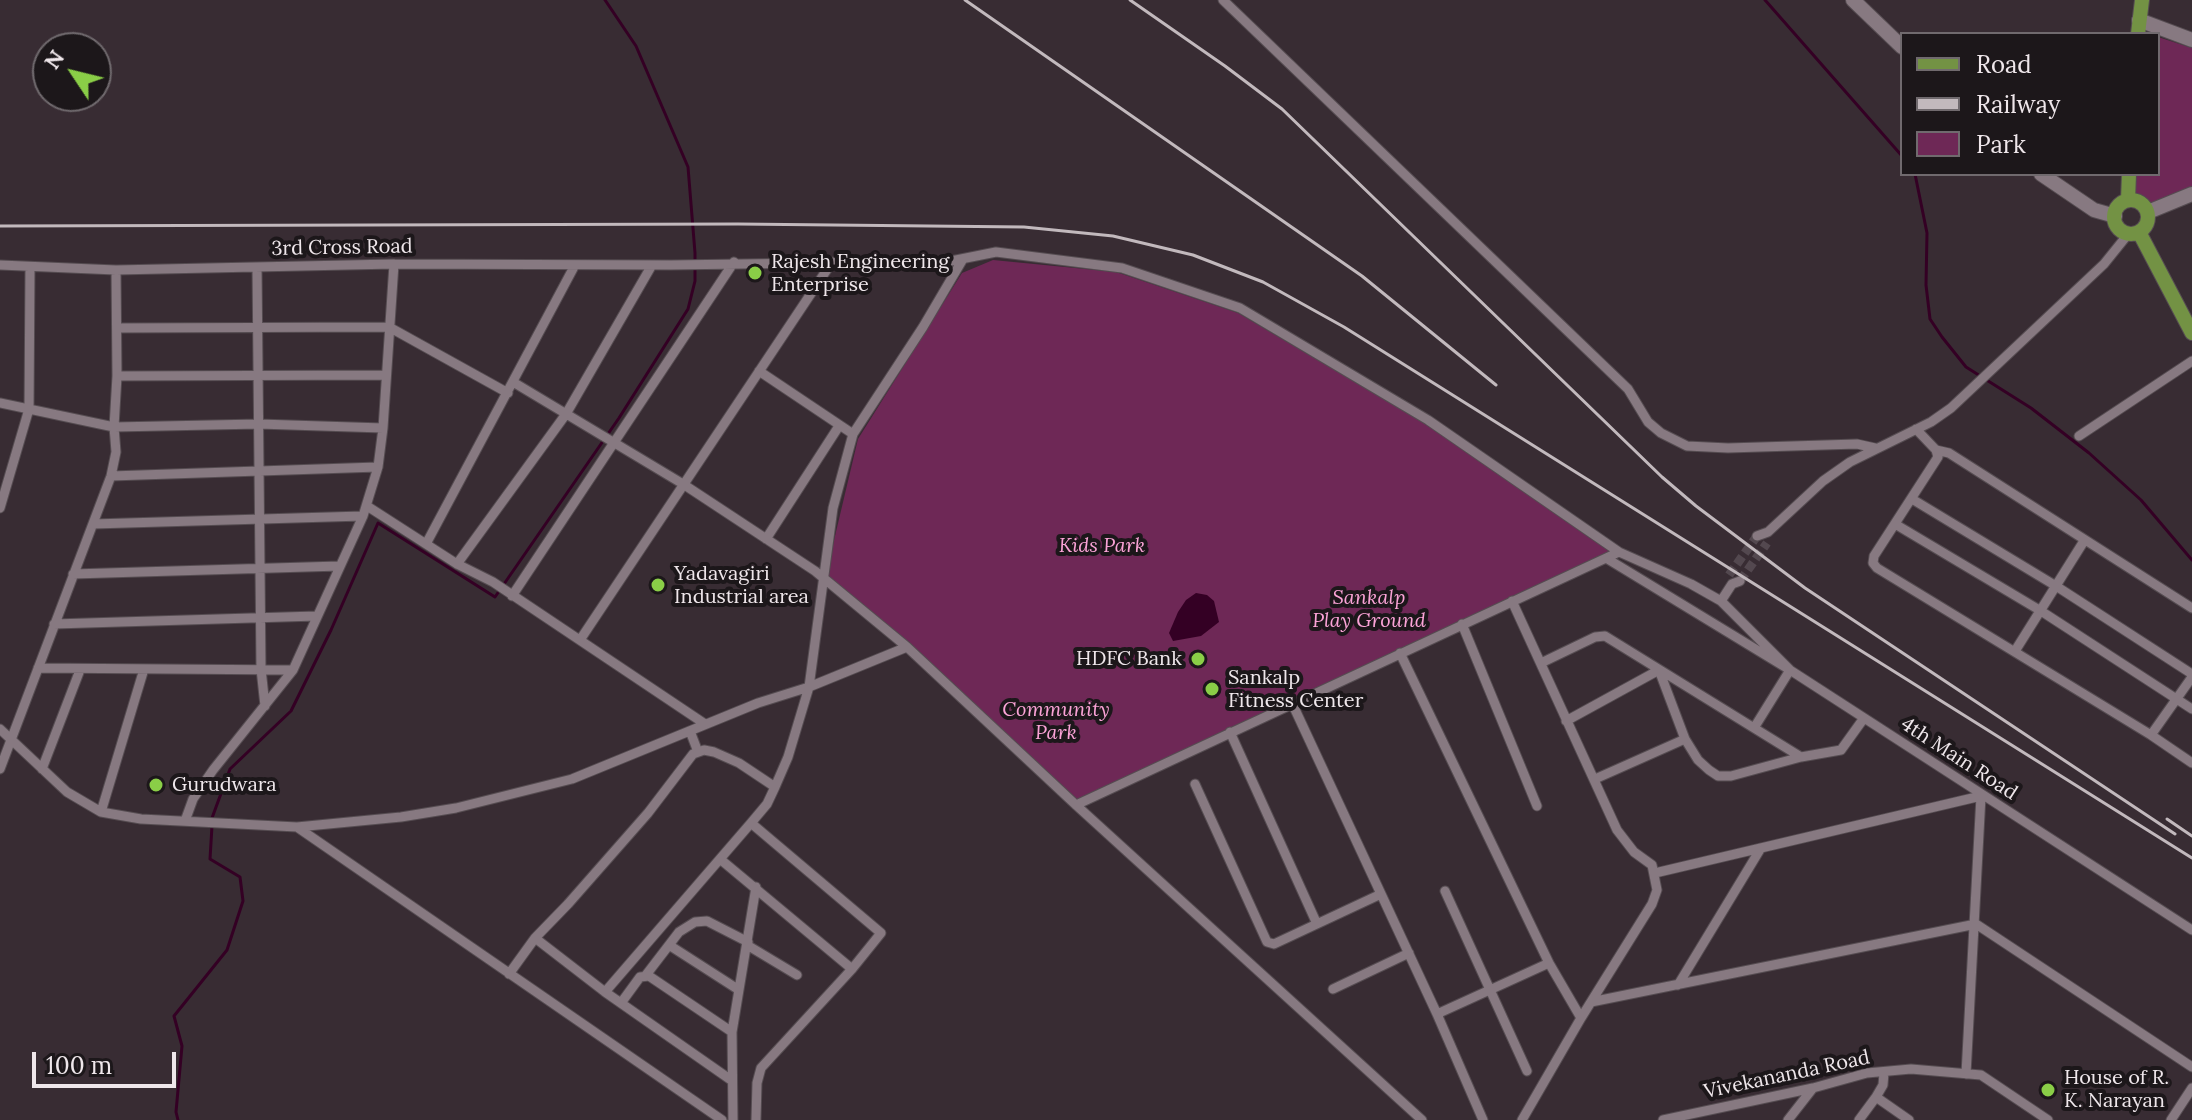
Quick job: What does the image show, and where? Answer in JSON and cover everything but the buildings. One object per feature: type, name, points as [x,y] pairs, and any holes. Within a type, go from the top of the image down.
[{"type":"main road","points":[[2138,27],[2142,0]]},
{"type":"main road","points":[[2128,200],[2129,176]]},
{"type":"main road","points":[[2134,233],[2146,224],[2148,212],[2138,201],[2128,200],[2118,206],[2115,216],[2117,226],[2134,233],[2192,333]]},
{"type":"street","points":[[1223,0],[1628,389],[1648,422],[1661,433],[1687,446],[1728,448],[1857,444],[1875,448]]},
{"type":"street","points":[[1853,0],[1900,45]]},
{"type":"street","points":[[2138,27],[2159,32]]},
{"type":"street","points":[[2160,32],[2192,40]]},
{"type":"street","points":[[2044,176],[2094,210],[2115,216]]},
{"type":"street","points":[[2148,212],[2192,194]]},
{"type":"street","points":[[1767,543],[1762,534],[1823,481],[1875,448],[1940,417],[2134,233]]},
{"type":"street","name":"4th Main Road","points":[[963,259],[996,252],[1122,268],[1240,308],[1428,420],[1619,552],[1680,578],[1721,601],[1790,670],[2192,930]]},
{"type":"street","points":[[605,992],[767,804],[788,757],[809,687],[833,508],[853,434],[963,259]]},
{"type":"street","name":"3rd Cross Road","points":[[0,265],[116,270],[963,259]]},
{"type":"street","points":[[510,594],[734,262]]},
{"type":"street","points":[[580,640],[832,262]]},
{"type":"street","points":[[185,821],[193,799],[213,770],[293,670],[367,510],[378,467],[383,428],[394,264]]},
{"type":"street","points":[[426,544],[575,265]]},
{"type":"street","points":[[457,564],[566,414],[652,265]]},
{"type":"street","points":[[0,508],[29,409],[30,267]]},
{"type":"street","points":[[257,267],[261,669],[265,706]]},
{"type":"street","points":[[0,769],[111,476],[116,452],[116,270]]},
{"type":"street","points":[[117,328],[389,327],[508,393]]},
{"type":"street","points":[[2079,436],[2192,361]]},
{"type":"street","points":[[759,371],[853,434]]},
{"type":"street","points":[[117,376],[386,375]]},
{"type":"street","points":[[513,382],[683,484],[822,577],[907,647],[1422,1120]]},
{"type":"street","points":[[0,403],[114,427],[259,424],[383,428]]},
{"type":"street","points":[[766,539],[839,426]]},
{"type":"street","points":[[1916,429],[1936,450],[1938,457],[1874,556],[1873,563],[1877,568],[2192,763]]},
{"type":"street","points":[[1936,450],[1949,453],[2192,608]]},
{"type":"street","points":[[111,476],[378,467]]},
{"type":"street","points":[[1912,499],[2056,586],[2192,675],[2151,735]]},
{"type":"street","points":[[93,524],[261,519],[367,510],[493,582],[705,724]]},
{"type":"street","points":[[1895,524],[2041,611],[2192,709]]},
{"type":"street","points":[[2015,651],[2084,541]]},
{"type":"street","points":[[1076,805],[1619,552]]},
{"type":"street","points":[[1606,558],[1790,670],[1754,728]]},
{"type":"street","points":[[73,574],[340,566]]},
{"type":"street","points":[[1721,601],[1734,580]]},
{"type":"street","points":[[1512,601],[1622,838],[1652,865],[1657,890],[1652,904],[1522,1120]]},
{"type":"street","points":[[54,624],[317,616]]},
{"type":"street","points":[[1462,624],[1537,806]]},
{"type":"street","points":[[1541,663],[1595,637],[1605,636],[1801,757]]},
{"type":"street","points":[[0,729],[67,792],[101,812],[141,819],[297,827],[401,817],[511,796],[584,775],[705,724],[809,687],[907,647]]},
{"type":"street","points":[[1400,653],[1549,963],[1581,1018]]},
{"type":"street","points":[[38,668],[293,670]]},
{"type":"street","points":[[101,812],[144,669]]},
{"type":"street","points":[[42,769],[80,670]]},
{"type":"street","points":[[1566,721],[1659,670]]},
{"type":"street","points":[[1659,670],[1685,739],[1698,760],[1718,776],[1731,776],[1841,750],[1864,718]]},
{"type":"street","points":[[1292,703],[1483,1120]]},
{"type":"street","points":[[690,731],[698,752]]},
{"type":"street","points":[[1230,732],[1317,924]]},
{"type":"street","points":[[1595,779],[1685,739]]},
{"type":"street","points":[[509,974],[535,938],[648,813],[687,759],[704,750],[714,752],[739,763],[775,787]]},
{"type":"street","points":[[1195,784],[1267,942],[1274,944],[1381,894]]},
{"type":"street","points":[[1655,873],[1981,796],[1966,1074]]},
{"type":"street","points":[[751,823],[881,933],[761,1068],[757,1083],[756,1120]]},
{"type":"street","points":[[297,827],[722,1120]]},
{"type":"street","points":[[1678,985],[1762,848]]},
{"type":"street","points":[[720,859],[852,969]]},
{"type":"street","points":[[733,1120],[732,1032],[756,887]]},
{"type":"street","points":[[1445,891],[1527,1071]]},
{"type":"street","points":[[621,1003],[684,927],[701,921],[707,921],[748,943],[797,975]]},
{"type":"street","points":[[1591,1002],[1976,924],[2192,1067]]},
{"type":"street","points":[[535,938],[605,992],[731,1080]]},
{"type":"street","points":[[669,945],[739,990]]},
{"type":"street","points":[[1333,989],[1409,953]]},
{"type":"street","points":[[1437,1014],[1549,963]]},
{"type":"street","points":[[646,975],[732,1032]]},
{"type":"street","name":"Vivekananda Road","points":[[1663,1120],[1813,1088],[1867,1073],[1911,1069],[1981,1075],[2048,1120]]},
{"type":"street","points":[[1859,1120],[1883,1085],[1884,1073]]},
{"type":"street","points":[[1788,1120],[1813,1088]]},
{"type":"street","points":[[2171,1120],[2192,1088]]},
{"type":"street","points":[[1876,1097],[1909,1120]]},
{"type":"green space","points":[[2160,38],[2192,48],[2192,193],[2146,207],[2134,199],[2133,176],[2160,176]]},
{"type":"green space","points":[[993,260],[1116,272],[1238,313],[1426,424],[1611,551],[1076,800],[911,645],[826,574],[858,439],[962,273]]},
{"type":"shaded area","points":[[1196,593],[1207,595],[1214,601],[1219,622],[1201,636],[1173,641],[1169,633],[1178,612],[1186,600]]},
{"type":"waterway","points":[[212,818],[230,769],[291,711],[378,523],[495,597],[619,418],[688,309],[695,281],[688,167],[636,46],[605,0]]},
{"type":"waterway","points":[[1765,0],[1900,154]]},
{"type":"waterway","points":[[1915,176],[1927,233],[1926,285],[1930,319],[1942,337],[1966,367],[2031,408],[2089,453],[2141,500],[2192,560]]},
{"type":"waterway","points":[[178,1120],[176,1112],[182,1046],[174,1016],[227,950],[243,901],[240,877],[210,859],[212,826]]},
{"type":"tunnel","points":[[1729,575],[1757,536]]},
{"type":"tunnel","points":[[1740,581],[1767,543]]},
{"type":"railway","points":[[965,0],[1362,276],[1496,385]]},
{"type":"railway","points":[[1130,0],[1282,109],[1662,477],[1696,506],[1805,588],[2175,834]]},
{"type":"railway","points":[[0,226],[738,224],[1024,227],[1113,236],[1193,255],[1263,282],[1344,327],[2192,858]]},
{"type":"railway","points":[[2167,819],[2192,836]]},
{"type":"place","name":"Rajesh Engineering Enterprise","points":[[755,273]]},
{"type":"place","name":"Yadavagiri Industrial area","points":[[658,585]]},
{"type":"place","name":"HDFC Bank","points":[[1198,659]]},
{"type":"place","name":"Sankalp Fitness Center","points":[[1212,689]]},
{"type":"place","name":"Gurudwara","points":[[156,785]]},
{"type":"place","name":"House of R. K. Narayan","points":[[2048,1090]]},
{"type":"park label","name":"Kids Park","points":[[1102,546]]},
{"type":"park label","name":"Sankalp Play Ground","points":[[1369,610]]},
{"type":"park label","name":"Community Park","points":[[1056,722]]}]
